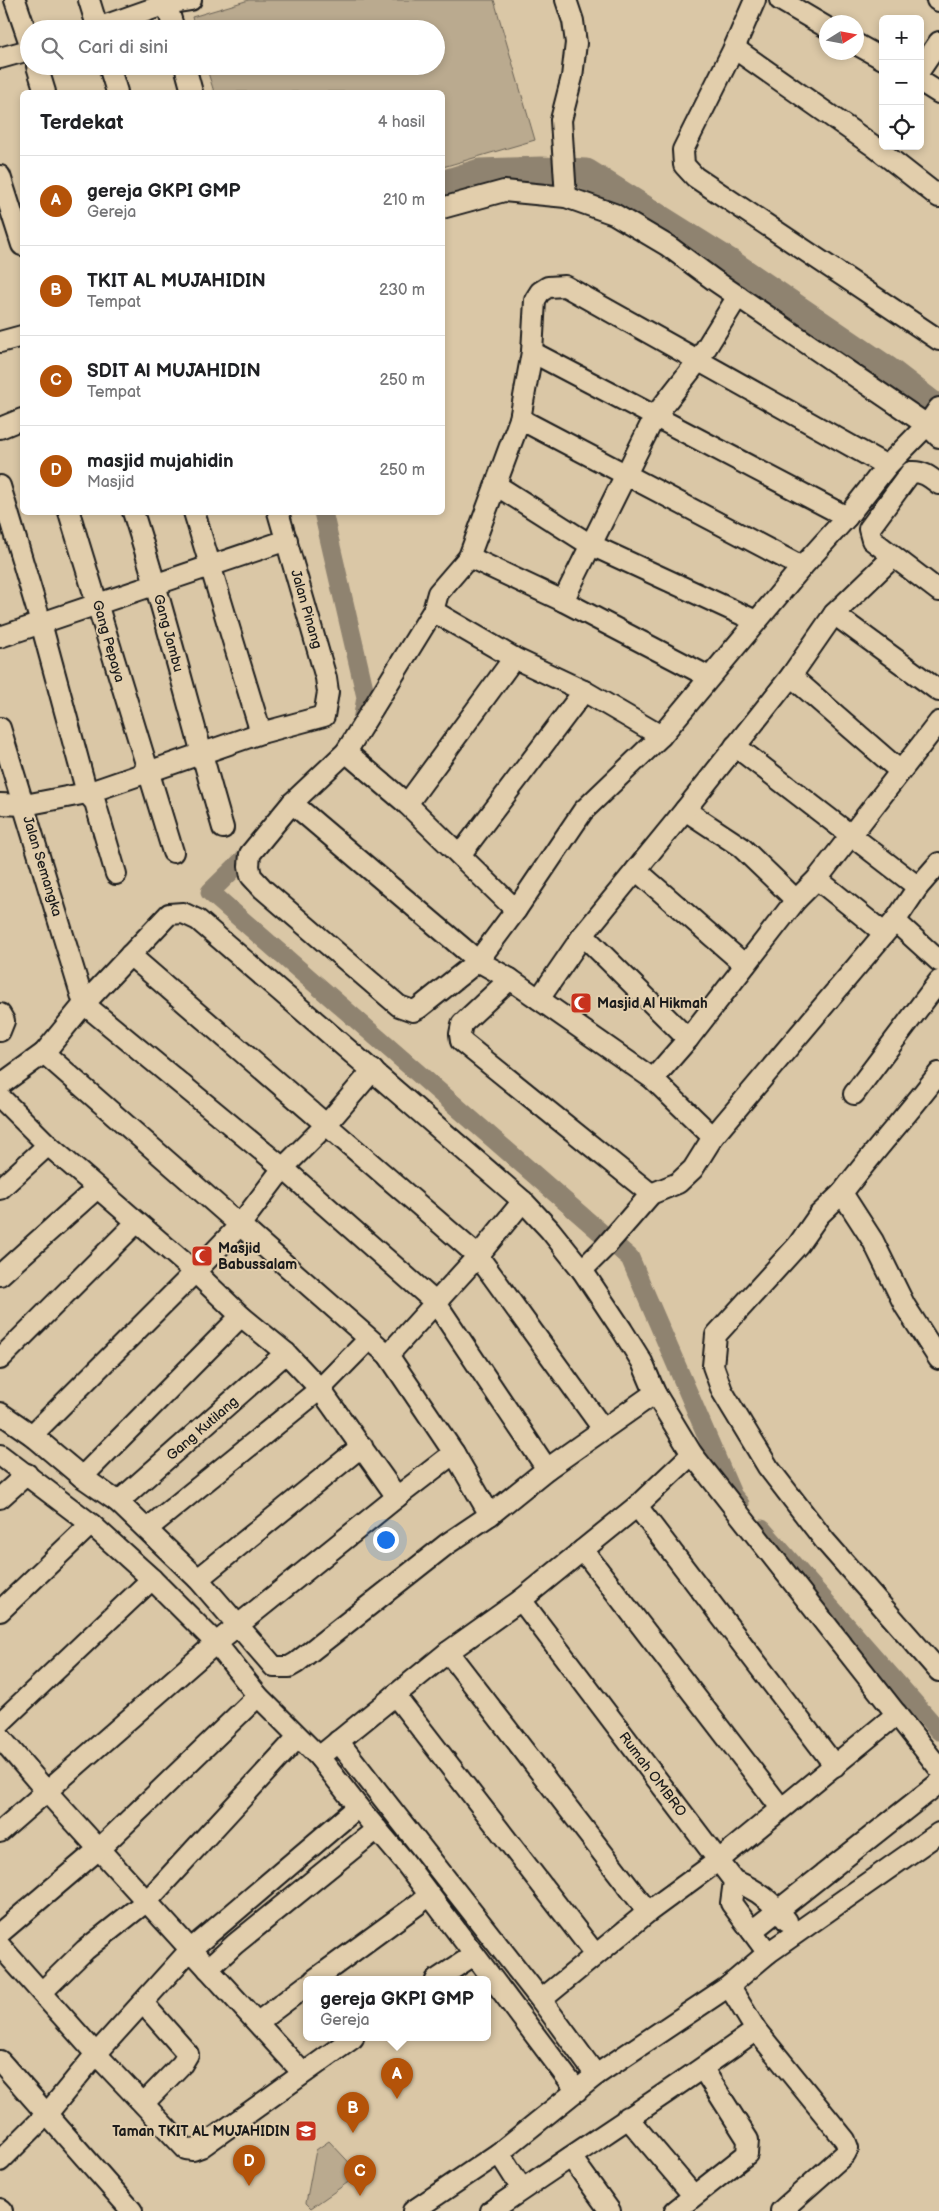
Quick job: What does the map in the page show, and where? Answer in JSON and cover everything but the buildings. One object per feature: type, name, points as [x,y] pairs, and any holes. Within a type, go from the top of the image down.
[{"type":"street","points":[[15,0],[22,20]]},
{"type":"street","points":[[89,0],[95,20]]},
{"type":"street","points":[[118,20],[166,2],[189,0]]},
{"type":"street","points":[[565,190],[561,120],[572,77],[576,43],[573,21],[566,0]]},
{"type":"street","points":[[755,0],[734,48],[683,150],[684,165],[694,177],[939,340]]},
{"type":"street","points":[[780,0],[819,23]]},
{"type":"street","points":[[166,2],[171,20]]},
{"type":"street","points":[[924,64],[939,42]]},
{"type":"street","points":[[734,48],[875,147],[939,197]]},
{"type":"street","points":[[864,48],[879,57]]},
{"type":"street","points":[[0,58],[20,52]]},
{"type":"street","points":[[40,75],[45,90]]},
{"type":"street","points":[[112,75],[116,90]]},
{"type":"street","points":[[187,75],[191,90]]},
{"type":"street","points":[[924,84],[939,93]]},
{"type":"street","points":[[0,176],[20,239]]},
{"type":"street","points":[[445,207],[504,191],[565,190],[614,214],[668,246],[738,296],[935,422],[888,466],[847,517],[802,566],[660,736],[583,811],[516,910],[478,960],[419,1008],[413,1011],[399,1006],[263,889],[252,876],[249,866],[250,854],[292,803],[346,752],[433,611],[438,593],[469,557],[520,419],[532,352],[535,300],[540,292],[556,285],[565,286],[888,466]]},
{"type":"street","points":[[563,601],[589,544],[655,416],[698,361],[738,296]]},
{"type":"street","points":[[0,342],[20,337]]},
{"type":"street","points":[[532,352],[847,517]]},
{"type":"street","points":[[520,419],[802,566]]},
{"type":"street","points":[[0,428],[20,420]]},
{"type":"street","points":[[939,484],[926,474],[911,472],[869,529],[872,540],[939,591]]},
{"type":"street","points":[[496,485],[589,544],[756,621]]},
{"type":"street","points":[[0,486],[41,623],[87,793],[94,802],[116,874]]},
{"type":"street","name":"Gang Pepaya","points":[[70,515],[98,604],[146,771],[173,852]]},
{"type":"street","name":"Gang Jambu","points":[[134,515],[156,584],[201,755],[223,828]]},
{"type":"street","points":[[0,804],[25,805],[87,793],[146,771],[201,755],[261,733],[195,515]]},
{"type":"street","name":"Jalan Pinang","points":[[261,733],[324,716],[326,707],[326,678],[279,515]]},
{"type":"street","points":[[0,637],[287,540]]},
{"type":"street","points":[[469,557],[563,601],[709,677]]},
{"type":"street","points":[[539,999],[583,934],[685,810],[791,676],[834,614],[892,557]]},
{"type":"street","points":[[433,611],[514,658],[584,691],[660,736]]},
{"type":"street","points":[[834,614],[939,691]]},
{"type":"street","points":[[408,804],[514,658]]},
{"type":"street","points":[[791,676],[900,771]]},
{"type":"street","points":[[460,856],[584,691]]},
{"type":"street","points":[[653,1079],[688,1039],[796,900],[817,880],[939,722]]},
{"type":"street","name":"Jalan Semangka","points":[[0,728],[84,1004]]},
{"type":"street","points":[[735,746],[918,887]]},
{"type":"street","points":[[346,752],[408,804],[516,910]]},
{"type":"street","points":[[292,803],[478,960],[510,979],[653,1079],[713,1136]]},
{"type":"street","points":[[685,810],[741,847],[796,900]]},
{"type":"street","points":[[582,1270],[652,1194],[678,1183],[693,1170],[713,1136],[889,927],[918,887],[939,863]]},
{"type":"street","points":[[636,870],[745,965]]},
{"type":"street","points":[[817,880],[939,961]]},
{"type":"street","points":[[0,1085],[44,1053],[84,1004],[170,914],[179,912],[198,920],[523,1201],[550,1230],[582,1270],[637,1354],[655,1392],[692,1454],[939,1768]]},
{"type":"street","points":[[583,934],[688,1039]]},
{"type":"street","points":[[130,955],[478,1256],[603,1429]]},
{"type":"street","points":[[510,979],[462,1024],[461,1041],[652,1194]]},
{"type":"street","points":[[854,1094],[939,981]]},
{"type":"street","points":[[84,1004],[282,1168],[436,1302],[547,1468]]},
{"type":"street","points":[[0,1014],[4,1021],[0,1031]]},
{"type":"street","points":[[44,1053],[368,1340],[388,1355],[454,1453],[490,1515]]},
{"type":"street","points":[[32,1435],[240,1225],[282,1168],[326,1125],[373,1070]]},
{"type":"street","points":[[939,1073],[903,1120],[842,1193],[819,1215],[798,1245],[716,1335],[713,1366],[722,1392],[768,1467],[825,1541],[939,1671]]},
{"type":"street","points":[[0,1097],[48,1145],[195,1272],[241,1316],[286,1353],[320,1389],[396,1496]]},
{"type":"street","points":[[0,1189],[48,1145]]},
{"type":"street","points":[[0,1275],[97,1188]]},
{"type":"street","points":[[842,1193],[873,1241],[905,1306],[939,1359]]},
{"type":"street","points":[[388,1355],[478,1256],[523,1201]]},
{"type":"street","points":[[0,1359],[136,1223]]},
{"type":"street","points":[[82,1477],[241,1316]]},
{"type":"street","points":[[147,1529],[320,1389],[368,1340]]},
{"type":"street","name":"Gang Kutilang","points":[[118,1502],[286,1353]]},
{"type":"street","points":[[0,1413],[32,1435],[82,1477],[118,1502],[198,1579],[274,1667],[289,1667],[446,1544],[490,1515],[547,1468],[655,1392]]},
{"type":"street","points":[[198,1579],[362,1446]]},
{"type":"street","points":[[0,1832],[216,1643],[396,1496],[454,1453]]},
{"type":"street","points":[[0,1454],[91,1524],[152,1579],[216,1643],[258,1696],[319,1757],[404,1861],[490,1976]]},
{"type":"street","points":[[319,1757],[448,1652],[521,1600],[583,1550],[637,1506],[692,1454]]},
{"type":"street","points":[[0,1498],[27,1474]]},
{"type":"street","points":[[637,1506],[835,1766]]},
{"type":"street","points":[[0,1611],[91,1524]]},
{"type":"street","points":[[583,1550],[781,1808]]},
{"type":"street","points":[[0,1723],[152,1579]]},
{"type":"street","name":"Rumah OMBRO","points":[[521,1600],[734,1881]]},
{"type":"street","points":[[448,1652],[648,1912]]},
{"type":"street","points":[[395,1695],[595,1954]]},
{"type":"street","points":[[0,1933],[100,1848],[258,1696]]},
{"type":"street","points":[[541,2000],[648,1912],[719,1860],[897,1714]]},
{"type":"street","points":[[0,1737],[47,1792],[148,1900],[190,1950],[302,2072]]},
{"type":"street","points":[[42,1992],[85,1950],[148,1900],[298,1737]]},
{"type":"street","points":[[338,1742],[541,2000],[596,2075]]},
{"type":"street","points":[[752,1931],[939,1783]]},
{"type":"street","points":[[0,2161],[47,2114],[96,2054],[190,1950],[358,1807]]},
{"type":"street","points":[[208,1969],[235,1944],[377,1829]]},
{"type":"street","points":[[414,2211],[499,2152],[596,2075],[729,1986],[768,1952],[939,1833]]},
{"type":"street","points":[[768,1952],[731,1904],[734,1881],[749,1886],[779,1911],[796,1933]]},
{"type":"street","points":[[319,1976],[429,1896]]},
{"type":"street","points":[[0,1946],[3,1952],[42,1992],[96,2054],[186,2149],[193,2150],[201,2147],[302,2072],[348,2041]]},
{"type":"street","points":[[442,1976],[474,1955]]},
{"type":"street","points":[[491,1977],[577,2091]]},
{"type":"street","points":[[729,1986],[756,2030],[845,2140],[848,2148],[845,2154],[780,2211]]},
{"type":"street","points":[[258,2022],[303,1988]]},
{"type":"street","points":[[143,2003],[188,2054],[182,2064],[144,2103]]},
{"type":"street","points":[[491,2211],[627,2117],[703,2069],[756,2030]]},
{"type":"street","points":[[0,2061],[132,2211]]},
{"type":"street","points":[[675,2211],[747,2154],[749,2146],[748,2140],[703,2069]]},
{"type":"street","points":[[627,2117],[693,2195]]},
{"type":"street","points":[[499,2152],[522,2189]]},
{"type":"street","points":[[571,2157],[610,2211]]},
{"type":"shaded area","points":[[249,0],[494,0],[535,140],[445,166],[445,90],[213,90],[209,75],[445,75],[445,20],[193,20],[192,17]]},
{"type":"shaded area","points":[[329,2141],[360,2174],[311,2208],[306,2203],[316,2150]]},
{"type":"waterway","points":[[445,185],[480,174],[541,172],[586,174],[726,262],[886,371],[939,412]]},
{"type":"waterway","points":[[324,515],[366,697],[361,727]]},
{"type":"waterway","points":[[258,845],[210,892],[630,1258],[733,1496],[740,1504]]},
{"type":"waterway","points":[[762,1529],[939,1731]]},
{"type":"place","name":"Masjid Al Hikmah","points":[[581,1003]]},
{"type":"place","name":"Masjid Babussalam","points":[[202,1256]]},
{"type":"place","name":"gereja GKPI GMP","points":[[397,2099]]},
{"type":"place","name":"Taman TKIT AL MUJAHIDIN","points":[[306,2131]]},
{"type":"place","name":"TKIT AL MUJAHIDIN","points":[[353,2133]]},
{"type":"place","name":"masjid mujahidin","points":[[249,2186]]},
{"type":"place","name":"SDIT Al MUJAHIDIN","points":[[360,2196]]}]
